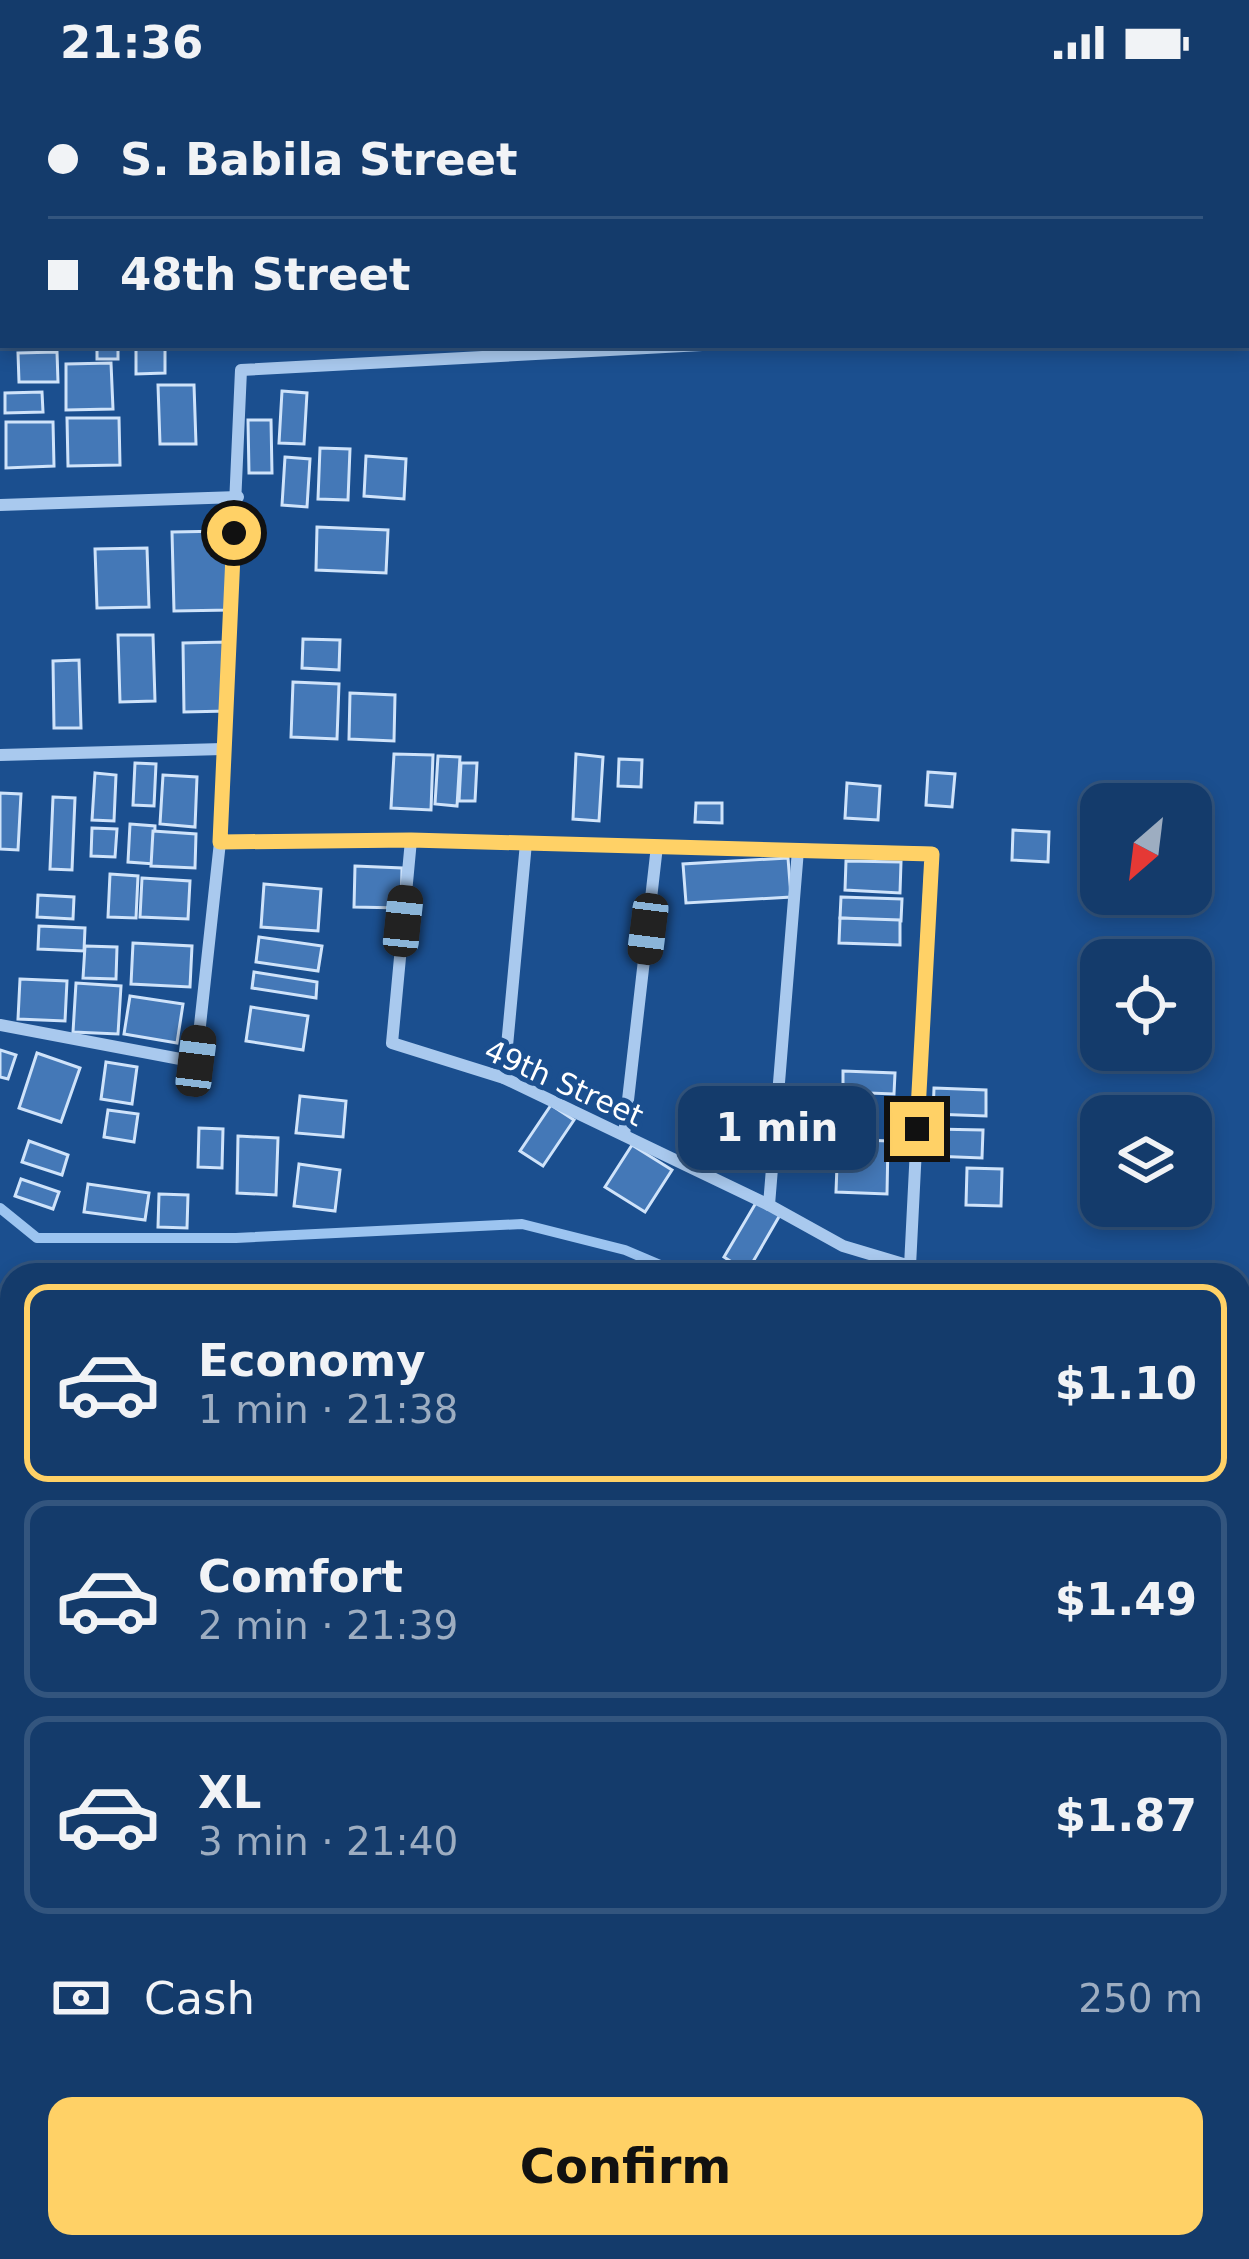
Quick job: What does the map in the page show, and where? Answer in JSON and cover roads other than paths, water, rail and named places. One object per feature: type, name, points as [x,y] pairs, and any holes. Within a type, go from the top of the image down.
[{"type":"street","points":[[0,1025],[196,1061],[220,842],[241,370],[647,348]]},
{"type":"street","points":[[0,506],[238,497]]},
{"type":"street","points":[[0,755],[223,749]]},
{"type":"street","points":[[220,842],[411,840],[798,850],[769,1204]]},
{"type":"street","name":"49th Street","points":[[411,840],[392,1043],[504,1078],[769,1204],[843,1246],[900,1263]]},
{"type":"street","points":[[504,1078],[526,843]]},
{"type":"street","points":[[624,1135],[657,846]]},
{"type":"street","name":"49th Street","points":[[798,850],[932,854],[910,1263]]},
{"type":"waterway","points":[[0,1208],[37,1238],[236,1238],[522,1224],[625,1250],[656,1263]]}]
